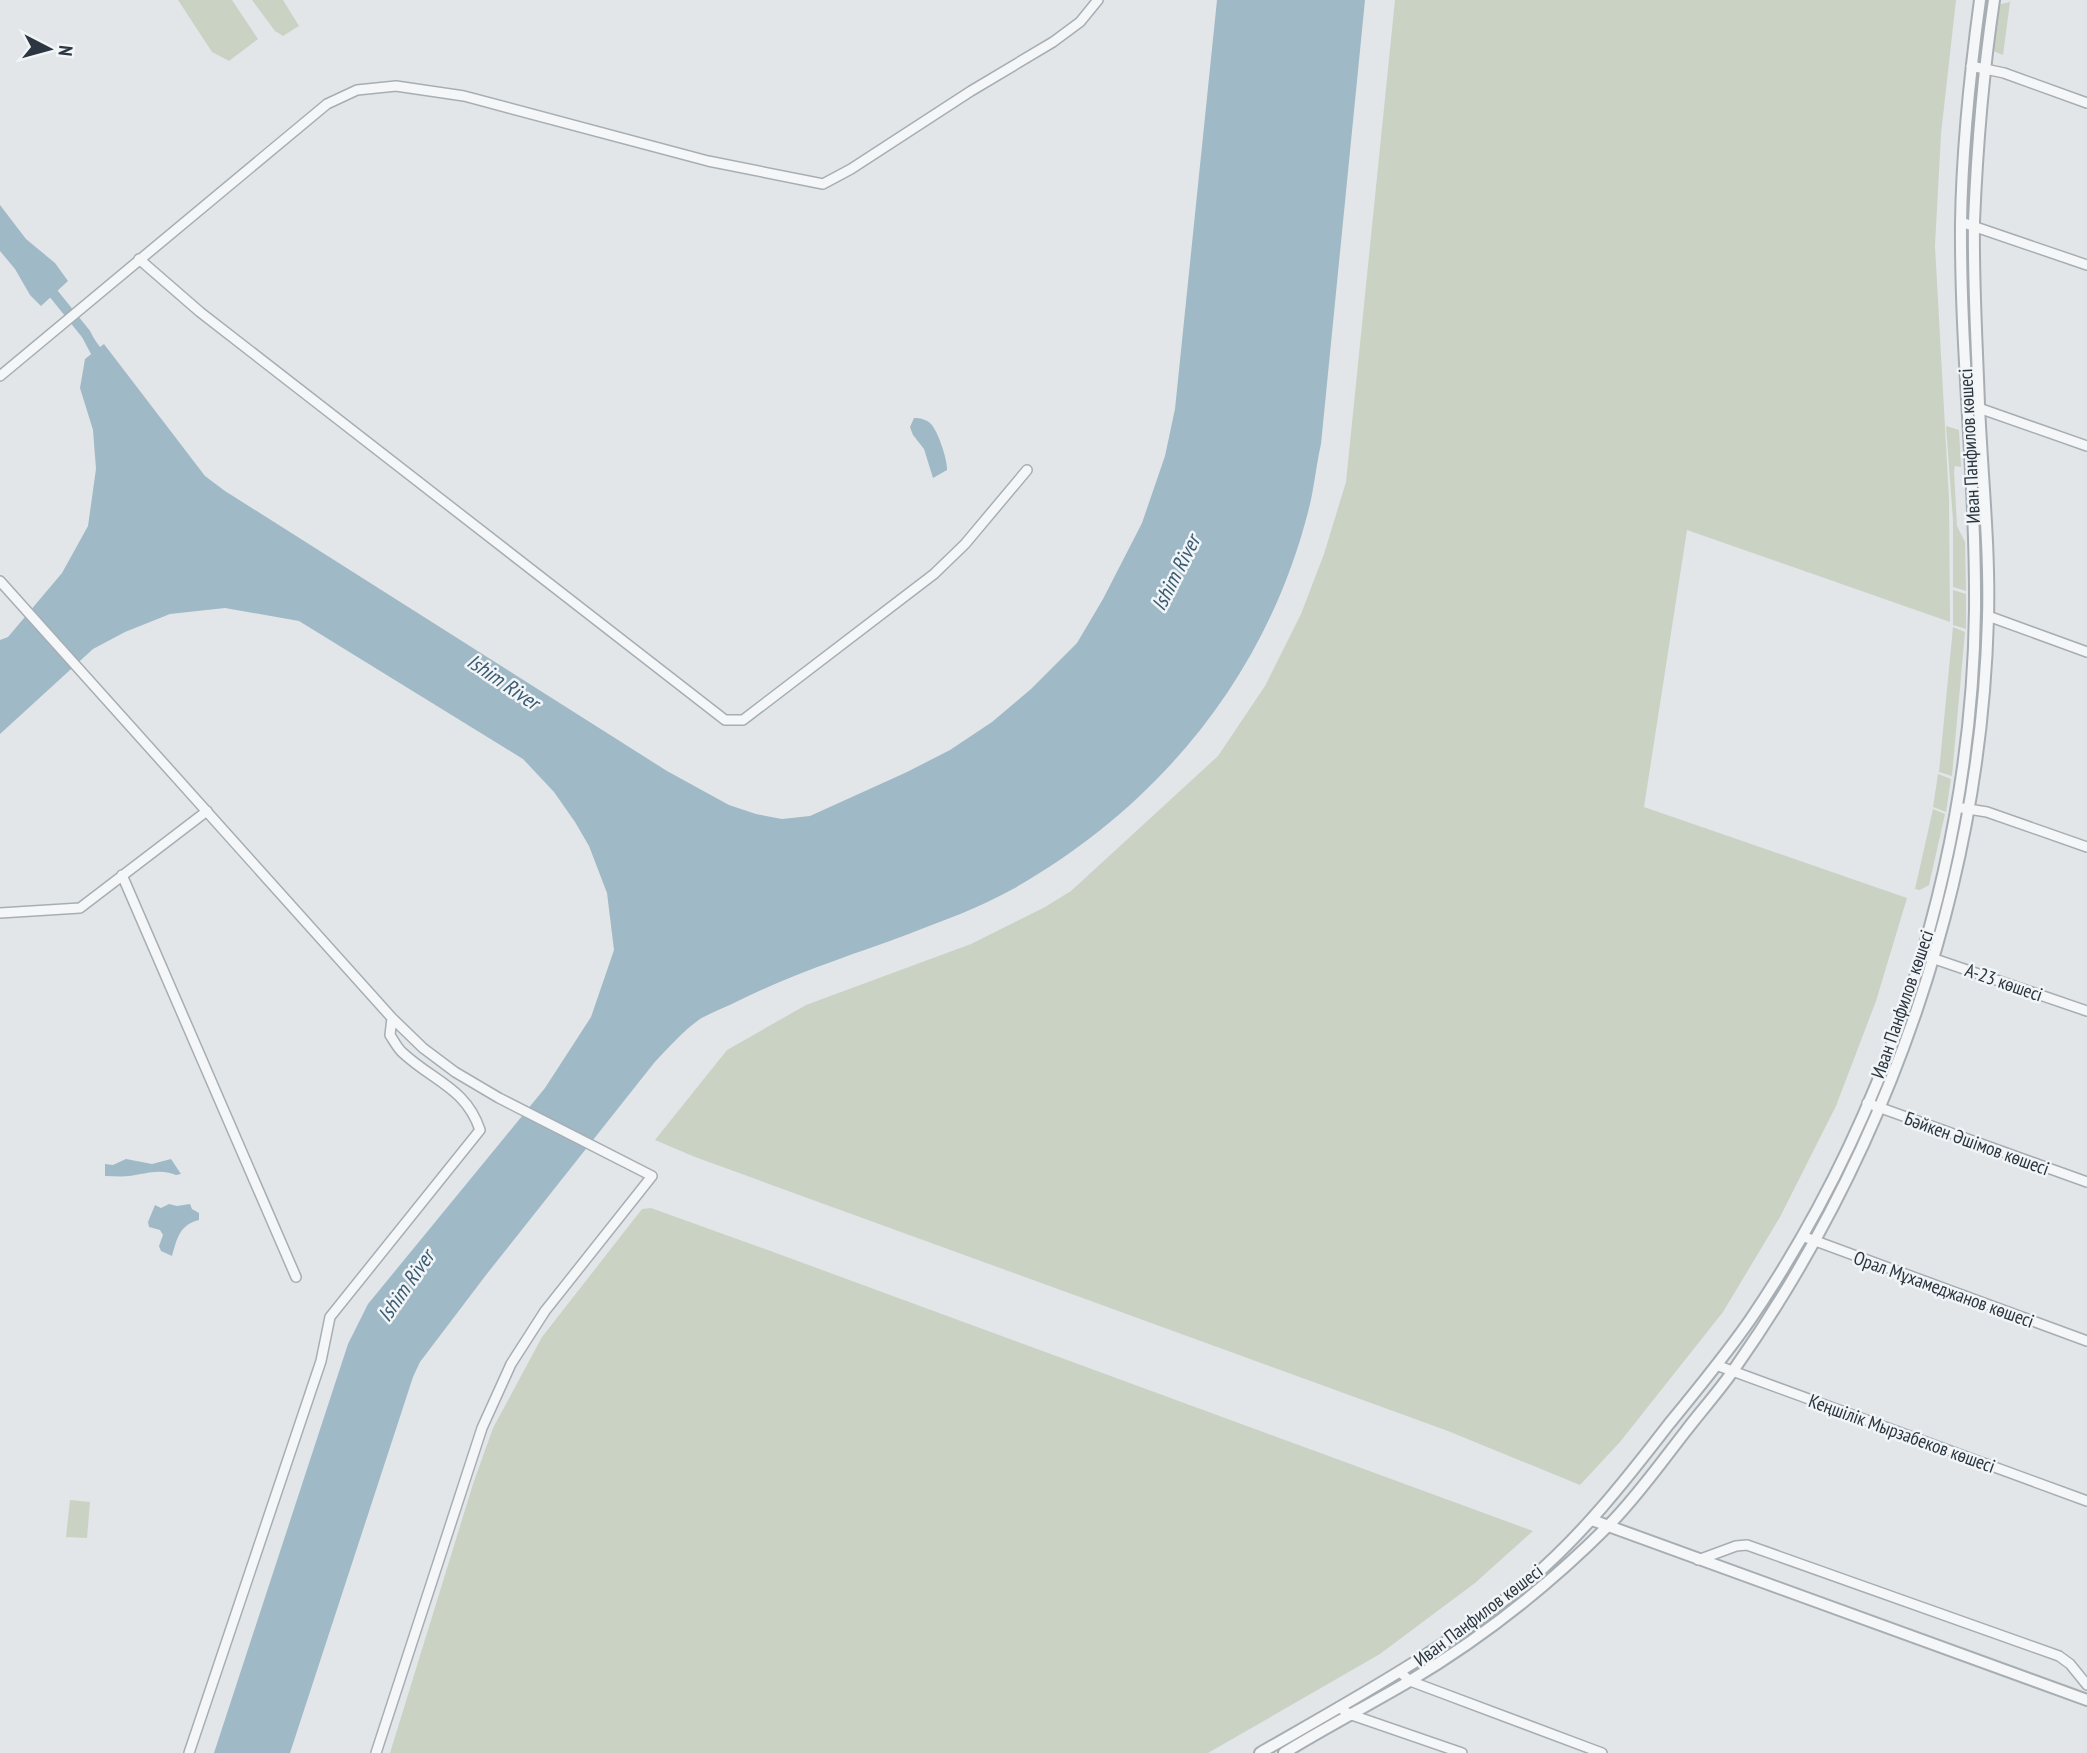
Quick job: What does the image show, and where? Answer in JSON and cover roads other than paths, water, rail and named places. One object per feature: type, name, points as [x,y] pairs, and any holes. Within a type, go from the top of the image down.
[{"type":"street","points":[[0,376],[327,104],[357,90],[396,86],[464,96],[708,161],[823,184],[1053,42],[1080,22],[1098,0]]},
{"type":"street","name":"Иван Панфилов көшесі","points":[[1284,1753],[1454,1637],[1528,1581],[1592,1520],[1750,1320],[1802,1236],[1867,1103],[1891,1046],[1921,955],[1957,808],[1970,705],[1975,611],[1961,222],[1971,66],[1980,0]]},
{"type":"street","name":"Иван Панфилов көшесі","points":[[1260,1753],[1344,1710],[1409,1681],[1464,1645],[1535,1592],[1608,1526],[1733,1371],[1778,1303],[1849,1174],[1879,1107],[1917,1012],[1948,906],[1969,809],[1979,734],[1988,615],[1974,226],[1984,68],[1994,0]]},
{"type":"street","points":[[1971,66],[2004,73],[2087,103]]},
{"type":"street","points":[[1961,222],[2087,265]]},
{"type":"street","points":[[139,259],[190,303],[725,720],[743,720],[934,574],[965,544],[1027,470]]},
{"type":"street","points":[[1967,404],[2087,446]]},
{"type":"street","points":[[0,581],[392,1018],[423,1048],[455,1072],[499,1097],[652,1176],[545,1311],[512,1364],[482,1428],[376,1753]]},
{"type":"street","points":[[1988,615],[2087,652]]},
{"type":"street","points":[[1957,808],[1987,812],[2087,847]]},
{"type":"street","points":[[0,913],[80,908],[207,811]]},
{"type":"street","points":[[122,875],[296,1277]]},
{"type":"street","name":"А-23 көшесі","points":[[1921,955],[2087,1011]]},
{"type":"street","points":[[189,1753],[321,1361],[330,1317],[480,1130],[475,1113],[459,1094],[401,1052],[390,1035],[392,1018]]},
{"type":"street","name":"Бәйкен Әшімов көшесі","points":[[1867,1103],[2087,1182]]},
{"type":"street","name":"Орал Мұхамеджанов көшесі","points":[[1802,1236],[2087,1341]]},
{"type":"street","name":"Кеңшілік Мырзабеков көшесі","points":[[1716,1365],[2087,1501]]},
{"type":"street","points":[[1592,1520],[2087,1700]]},
{"type":"street","points":[[1698,1560],[1736,1546],[1747,1545],[2059,1656],[2070,1664],[2087,1685]]},
{"type":"street","points":[[1400,1672],[1409,1681],[1602,1753]]},
{"type":"street","points":[[1344,1710],[1462,1753]]},
{"type":"water","name":"Ishim River","points":[[1217,0],[1365,0],[1321,444],[1312,495],[1289,572],[1265,628],[1235,681],[1200,731],[1159,776],[1115,818],[1066,856],[1013,889],[974,908],[800,974],[709,1014],[670,1046],[486,1275],[420,1362],[290,1753],[214,1753],[348,1344],[368,1304],[545,1088],[591,1017],[614,950],[607,893],[589,846],[554,792],[523,759],[299,621],[225,608],[170,614],[125,632],[93,649],[0,734],[0,640],[8,637],[62,573],[88,526],[96,469],[93,430],[80,388],[85,359],[95,351],[84,337],[89,332],[100,347],[104,344],[205,476],[225,491],[667,771],[729,805],[756,814],[782,819],[810,816],[950,750],[992,722],[1031,689],[1077,643],[1142,523],[1165,456],[1175,409]]},
{"type":"water","points":[[0,205],[26,239],[55,263],[68,281],[41,306],[30,295],[15,269],[0,251]]},
{"type":"water","points":[[914,418],[931,424],[942,446],[947,470],[933,478],[924,449],[910,427]]},
{"type":"water","points":[[126,1159],[152,1164],[171,1159],[181,1174],[158,1172],[105,1176],[105,1164],[113,1165]]},
{"type":"water","points":[[169,1204],[190,1204],[192,1209],[199,1213],[199,1220],[187,1225],[180,1233],[172,1256],[161,1251],[159,1246],[163,1235],[160,1230],[149,1227],[148,1222],[155,1205],[161,1208]]},
{"type":"waterway","points":[[45,283],[86,334],[95,351]]}]
